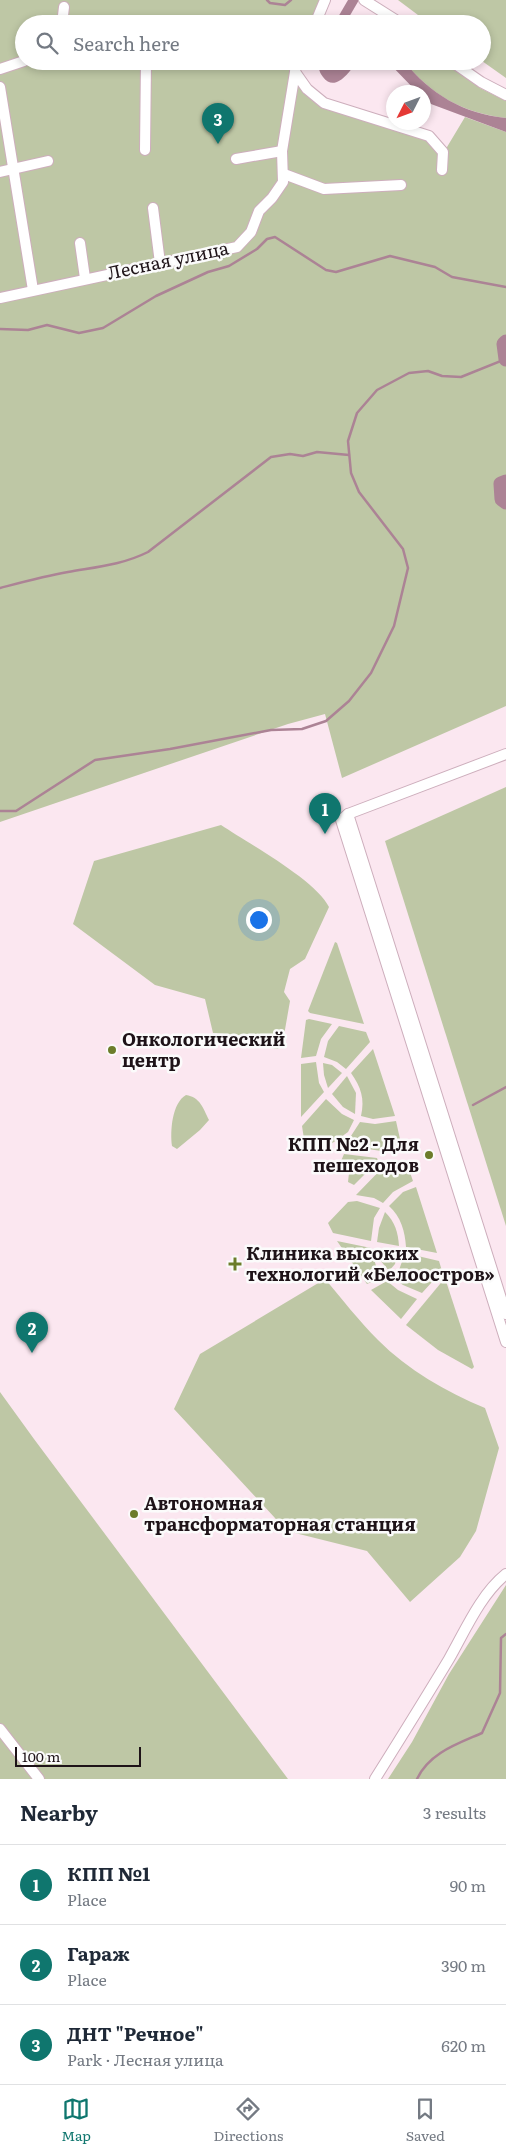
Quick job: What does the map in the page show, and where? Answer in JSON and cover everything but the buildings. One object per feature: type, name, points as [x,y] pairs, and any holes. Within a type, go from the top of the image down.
[{"type":"street","points":[[319,15],[325,0]]},
{"type":"street","points":[[364,0],[388,15]]},
{"type":"street","points":[[63,15],[64,7]]},
{"type":"street","points":[[0,68],[15,64]]},
{"type":"street","points":[[144,150],[146,70]]},
{"type":"street","points":[[464,70],[481,82],[506,95]]},
{"type":"street","points":[[295,72],[282,151],[284,174],[324,189],[401,186]]},
{"type":"street","points":[[295,72],[307,89],[324,103],[429,136],[443,152],[442,170]]},
{"type":"street","points":[[0,87],[33,290]]},
{"type":"street","points":[[236,160],[282,151]]},
{"type":"street","points":[[0,172],[48,161]]},
{"type":"street","name":"Лесная улица","points":[[0,298],[85,278],[237,247],[251,232],[259,211],[279,189],[284,174]]},
{"type":"street","points":[[153,208],[160,263]]},
{"type":"street","points":[[80,243],[85,278]]},
{"type":"street","points":[[506,754],[348,814],[340,820],[506,1342]]},
{"type":"street","points":[[348,814],[506,1314]]},
{"type":"street","points":[[375,1779],[405,1734],[472,1617],[500,1579],[506,1574]]},
{"type":"street","points":[[0,1729],[39,1779]]},
{"type":"green space","points":[[0,0],[325,0],[319,15],[15,15],[15,70],[296,70],[324,103],[386,122],[386,130],[410,130],[444,152],[465,117],[506,132],[506,706],[342,778],[325,714],[288,724],[0,822]]},
{"type":"green space","points":[[398,0],[506,0],[506,78],[491,67],[491,15],[418,15]]},
{"type":"green space","points":[[412,70],[457,70],[480,88],[506,101],[506,118],[490,116],[462,107],[437,93],[431,88],[431,85],[425,84]]},
{"type":"green space","points":[[506,787],[506,1226],[385,841]]},
{"type":"green space","points":[[221,825],[296,874],[322,896],[329,907],[305,959],[290,969],[284,992],[290,1001],[283,1041],[278,1049],[247,1044],[247,1036],[213,1033],[205,999],[155,985],[73,924],[94,861]]},
{"type":"green space","points":[[335,942],[337,943],[364,1024],[308,1011]]},
{"type":"green space","points":[[306,1020],[332,1024],[321,1039],[316,1056],[301,1058]]},
{"type":"green space","points":[[339,1026],[366,1032],[370,1042],[346,1069],[337,1062],[324,1057],[328,1041]]},
{"type":"green space","points":[[373,1049],[395,1116],[373,1119],[361,1116],[363,1104],[361,1093],[351,1073]]},
{"type":"green space","points":[[316,1062],[319,1083],[324,1092],[301,1117],[301,1064]]},
{"type":"green space","points":[[323,1063],[332,1065],[342,1073],[328,1088],[324,1075]]},
{"type":"green space","points":[[347,1076],[356,1093],[355,1114],[343,1107],[332,1094]]},
{"type":"green space","points":[[186,1095],[198,1101],[209,1120],[177,1149],[172,1146],[173,1118],[178,1104]]},
{"type":"green space","points":[[326,1099],[342,1114],[354,1120],[348,1132],[331,1144],[304,1139],[302,1126]]},
{"type":"green space","points":[[396,1121],[400,1139],[388,1152],[341,1145],[349,1139],[360,1122],[375,1124]]},
{"type":"green space","points":[[344,1154],[377,1158],[378,1161],[354,1185],[348,1182],[349,1173],[341,1161]]},
{"type":"green space","points":[[389,1161],[407,1164],[413,1181],[393,1192],[383,1203],[374,1198],[356,1195]]},
{"type":"green space","points":[[416,1187],[437,1253],[406,1247],[402,1225],[397,1215],[389,1206],[403,1192]]},
{"type":"green space","points":[[357,1201],[380,1208],[374,1218],[371,1241],[333,1233],[328,1223],[348,1202]]},
{"type":"green space","points":[[385,1212],[395,1228],[399,1246],[377,1242],[379,1228]]},
{"type":"green space","points":[[337,1241],[371,1248],[376,1266],[384,1276],[367,1284]]},
{"type":"green space","points":[[378,1249],[398,1253],[395,1264],[389,1271],[380,1260]]},
{"type":"green space","points":[[405,1253],[439,1261],[442,1271],[422,1293],[403,1285],[393,1278],[399,1270]]},
{"type":"green space","points":[[445,1278],[474,1367],[472,1369],[438,1350],[406,1325]]},
{"type":"green space","points":[[325,1279],[371,1333],[402,1361],[456,1395],[485,1408],[499,1448],[476,1531],[460,1557],[410,1602],[367,1551],[287,1531],[174,1409],[200,1354]]},
{"type":"green space","points":[[387,1281],[398,1290],[417,1299],[401,1319],[371,1290]]},
{"type":"green space","points":[[0,1392],[34,1439],[288,1779],[0,1779]]},
{"type":"green space","points":[[506,1585],[506,1779],[388,1779],[412,1742],[449,1674]]},
{"type":"shaded area","points":[[348,0],[359,0],[350,15],[339,15]]},
{"type":"shaded area","points":[[320,70],[350,70],[342,79],[332,83],[322,75]]},
{"type":"shaded area","points":[[396,70],[412,70],[428,85],[410,85]]},
{"type":"shaded area","points":[[431,88],[462,107],[491,116],[506,118],[506,132],[431,104]]},
{"type":"waterway","points":[[267,0],[270,3],[285,5],[291,0]]},
{"type":"waterway","points":[[0,329],[28,330],[47,325],[79,333],[103,328],[156,296],[208,272],[229,266],[257,249],[267,239],[275,237],[326,270],[336,272],[390,256],[435,267],[452,277],[506,287]]},
{"type":"waterway","points":[[506,342],[504,344],[506,359]]},
{"type":"waterway","points":[[0,811],[16,811],[95,760],[170,749],[271,730],[302,729],[326,721],[349,701],[371,673],[394,626],[408,568],[403,549],[359,492],[351,473],[348,441],[357,413],[377,390],[409,373],[428,371],[442,376],[461,377],[506,359]]},
{"type":"waterway","points":[[0,588],[51,575],[119,563],[148,552],[271,457],[290,454],[303,456],[317,452],[349,455]]},
{"type":"waterway","points":[[506,482],[501,484],[502,499],[506,502]]},
{"type":"waterway","points":[[473,1105],[506,1087]]},
{"type":"waterway","points":[[417,1779],[422,1770],[436,1756],[482,1733],[500,1693],[501,1638],[506,1634]]},
{"type":"place","name":"ДНТ \"Речное\"","points":[[218,144]]},
{"type":"place","name":"КПП №1","points":[[325,834]]},
{"type":"place","name":"Онкологический центр","points":[[112,1050]]},
{"type":"place","name":"КПП №2 - Для пешеходов","points":[[429,1155]]},
{"type":"place","name":"Клиника высоких технологий «Белоостров»","points":[[235,1264]]},
{"type":"place","name":"Гараж","points":[[32,1353]]},
{"type":"place","name":"Автономная трансформаторная станция","points":[[134,1514]]}]
